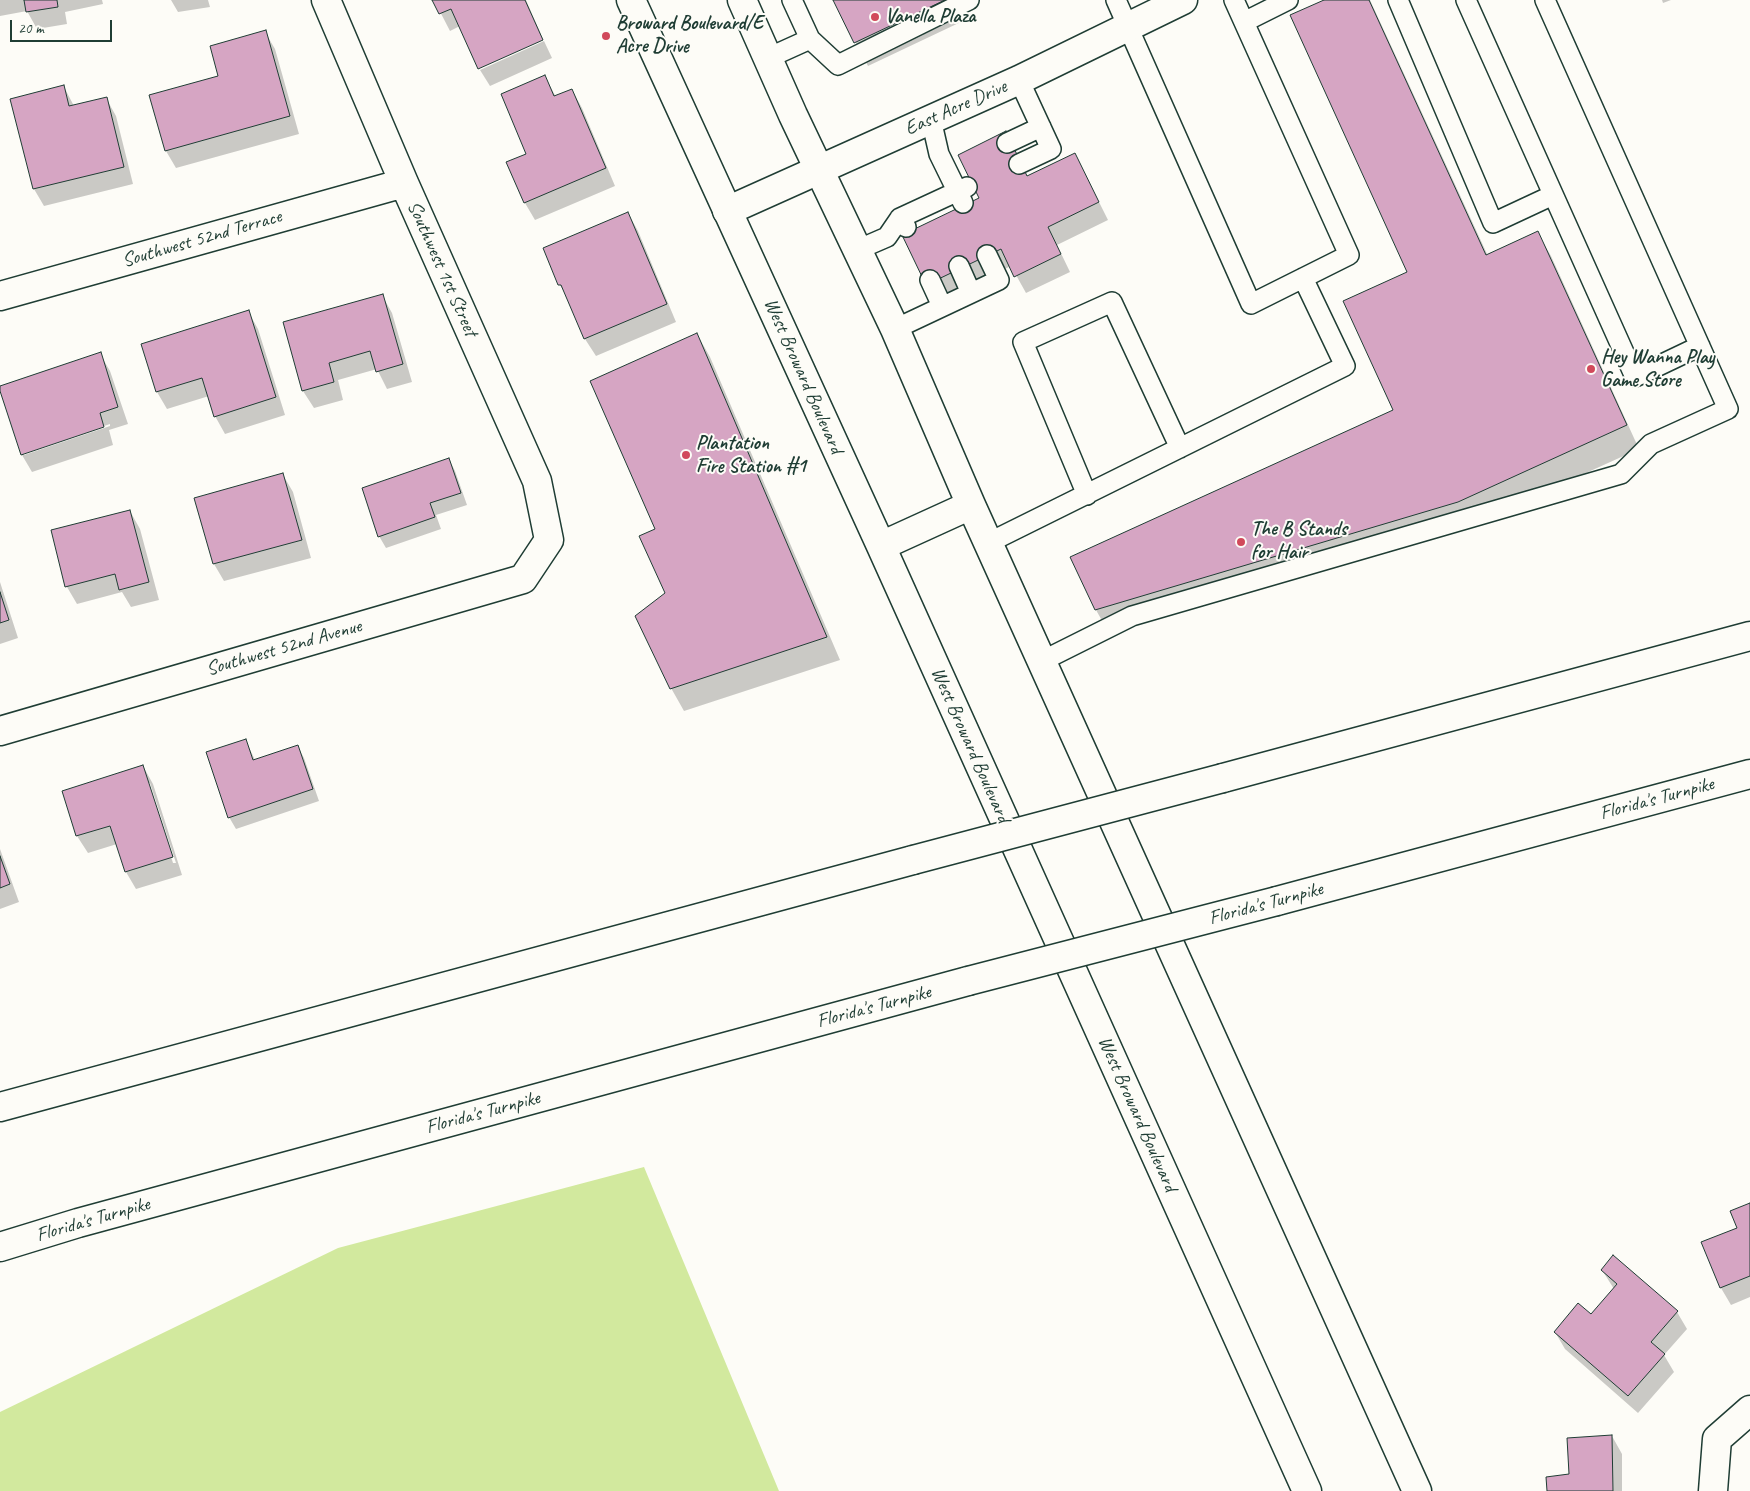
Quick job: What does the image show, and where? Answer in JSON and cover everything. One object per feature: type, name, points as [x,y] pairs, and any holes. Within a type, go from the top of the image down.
[{"type":"main road","name":"Southwest 1st Street","points":[[326,0],[404,183],[537,481],[549,540]]},
{"type":"main road","name":"West Broward Boulevard","points":[[631,0],[881,546],[1307,1491]]},
{"type":"main road","points":[[742,0],[895,329],[988,543],[1417,1491]]},
{"type":"main road","name":"East Acre Drive","points":[[727,212],[1019,80],[1183,0]]},
{"type":"main road","name":"Southwest 52nd Terrace","points":[[0,296],[404,183]]},
{"type":"main road","points":[[881,546],[971,505]]},
{"type":"main road","name":"Southwest 52nd Avenue","points":[[0,731],[523,579],[549,540]]},
{"type":"main road","points":[[0,1107],[1750,636]]},
{"type":"main road","name":"Florida's Turnpike","points":[[0,1247],[88,1220],[968,981],[1277,901],[1750,774]]},
{"type":"main road","points":[[1713,1491],[1717,1439],[1750,1410]]},
{"type":"lane","points":[[792,0],[810,39],[838,65],[963,3]]},
{"type":"lane","points":[[1116,0],[1252,304],[1349,255],[1234,0]]},
{"type":"lane","points":[[1244,22],[1288,0]]},
{"type":"lane","points":[[1398,0],[1493,223],[1553,195]]},
{"type":"lane","points":[[1466,0],[1635,377],[1700,346]]},
{"type":"lane","points":[[1042,661],[1132,616],[1621,474],[1651,444],[1728,410],[1545,0]]},
{"type":"lane","points":[[768,58],[810,39]]},
{"type":"lane","points":[[1019,80],[1052,149],[1019,164]]},
{"type":"lane","points":[[857,250],[888,237],[903,222],[963,194],[952,169],[940,154],[931,119]]},
{"type":"lane","points":[[1007,143],[1041,127]]},
{"type":"lane","points":[[895,329],[999,280],[987,254]]},
{"type":"lane","points":[[959,266],[972,293]]},
{"type":"lane","points":[[988,543],[1345,366],[1303,278]]},
{"type":"lane","points":[[930,280],[942,306]]},
{"type":"lane","points":[[1087,495],[1023,342],[1112,302],[1180,448]]},
{"type":"green space","points":[[644,1167],[779,1491],[0,1491],[0,1412],[338,1248]]},
{"type":"building","points":[[24,0],[57,0],[58,7],[26,12]]},
{"type":"building","points":[[432,0],[525,0],[543,40],[478,69],[451,9],[439,14]]},
{"type":"building","name":"Vanella Plaza","points":[[833,0],[945,0],[854,43]]},
{"type":"building","points":[[1324,0],[1369,0],[1486,255],[1538,231],[1627,425],[1458,502],[1095,610],[1070,557],[1393,410],[1343,301],[1407,272],[1290,15]]},
{"type":"building","points":[[266,30],[290,116],[165,151],[149,95],[218,76],[210,46]]},
{"type":"building","points":[[545,75],[554,96],[572,89],[606,168],[524,203],[506,162],[526,154],[501,94]]},
{"type":"building","points":[[64,85],[69,106],[107,97],[124,167],[33,189],[10,99]]},
{"type":"building","points":[[1006,131],[1027,176],[1075,153],[1099,202],[1048,227],[1061,254],[1014,277],[1001,249],[926,285],[902,235],[979,198],[958,155]]},
{"type":"building","points":[[628,212],[667,304],[584,339],[561,285],[558,285],[543,248]]},
{"type":"building","points":[[383,294],[403,364],[376,372],[370,351],[329,363],[334,382],[302,391],[283,322]]},
{"type":"building","points":[[249,310],[276,397],[214,417],[202,378],[156,392],[141,344]]},
{"type":"building","name":"Plantation Fire Station #1","points":[[697,333],[827,637],[670,689],[635,616],[665,593],[639,536],[655,529],[590,381]]},
{"type":"building","points":[[101,352],[118,407],[100,413],[104,427],[21,455],[0,386]]},
{"type":"building","points":[[449,458],[461,493],[430,503],[435,517],[378,537],[362,488]]},
{"type":"building","points":[[283,473],[302,540],[213,564],[194,498]]},
{"type":"building","points":[[130,510],[149,582],[119,590],[115,574],[65,587],[51,530]]},
{"type":"building","points":[[0,592],[9,620],[0,623]]},
{"type":"building","points":[[246,739],[253,760],[298,745],[313,789],[228,818],[206,752]]},
{"type":"building","points":[[143,765],[173,857],[125,872],[110,826],[76,836],[62,791]]},
{"type":"building","points":[[0,856],[10,884],[0,888]]},
{"type":"building","points":[[1750,1203],[1750,1276],[1720,1288],[1701,1242],[1737,1228],[1730,1211]]},
{"type":"building","points":[[1613,1255],[1678,1311],[1651,1342],[1665,1354],[1628,1396],[1554,1332],[1578,1303],[1591,1314],[1617,1284],[1601,1270]]},
{"type":"building","points":[[1612,1435],[1613,1491],[1547,1491],[1546,1477],[1569,1474],[1567,1438]]},
{"type":"place","name":"Vanella Plaza","points":[[875,17]]},
{"type":"place","name":"Broward Boulevard/E Acre Drive","points":[[606,36]]},
{"type":"place","name":"Hey Wanna Play Game Store","points":[[1591,369]]},
{"type":"place","name":"Plantation Fire Station #1","points":[[686,455]]},
{"type":"place","name":"The B Stands for Hair","points":[[1241,542]]}]
